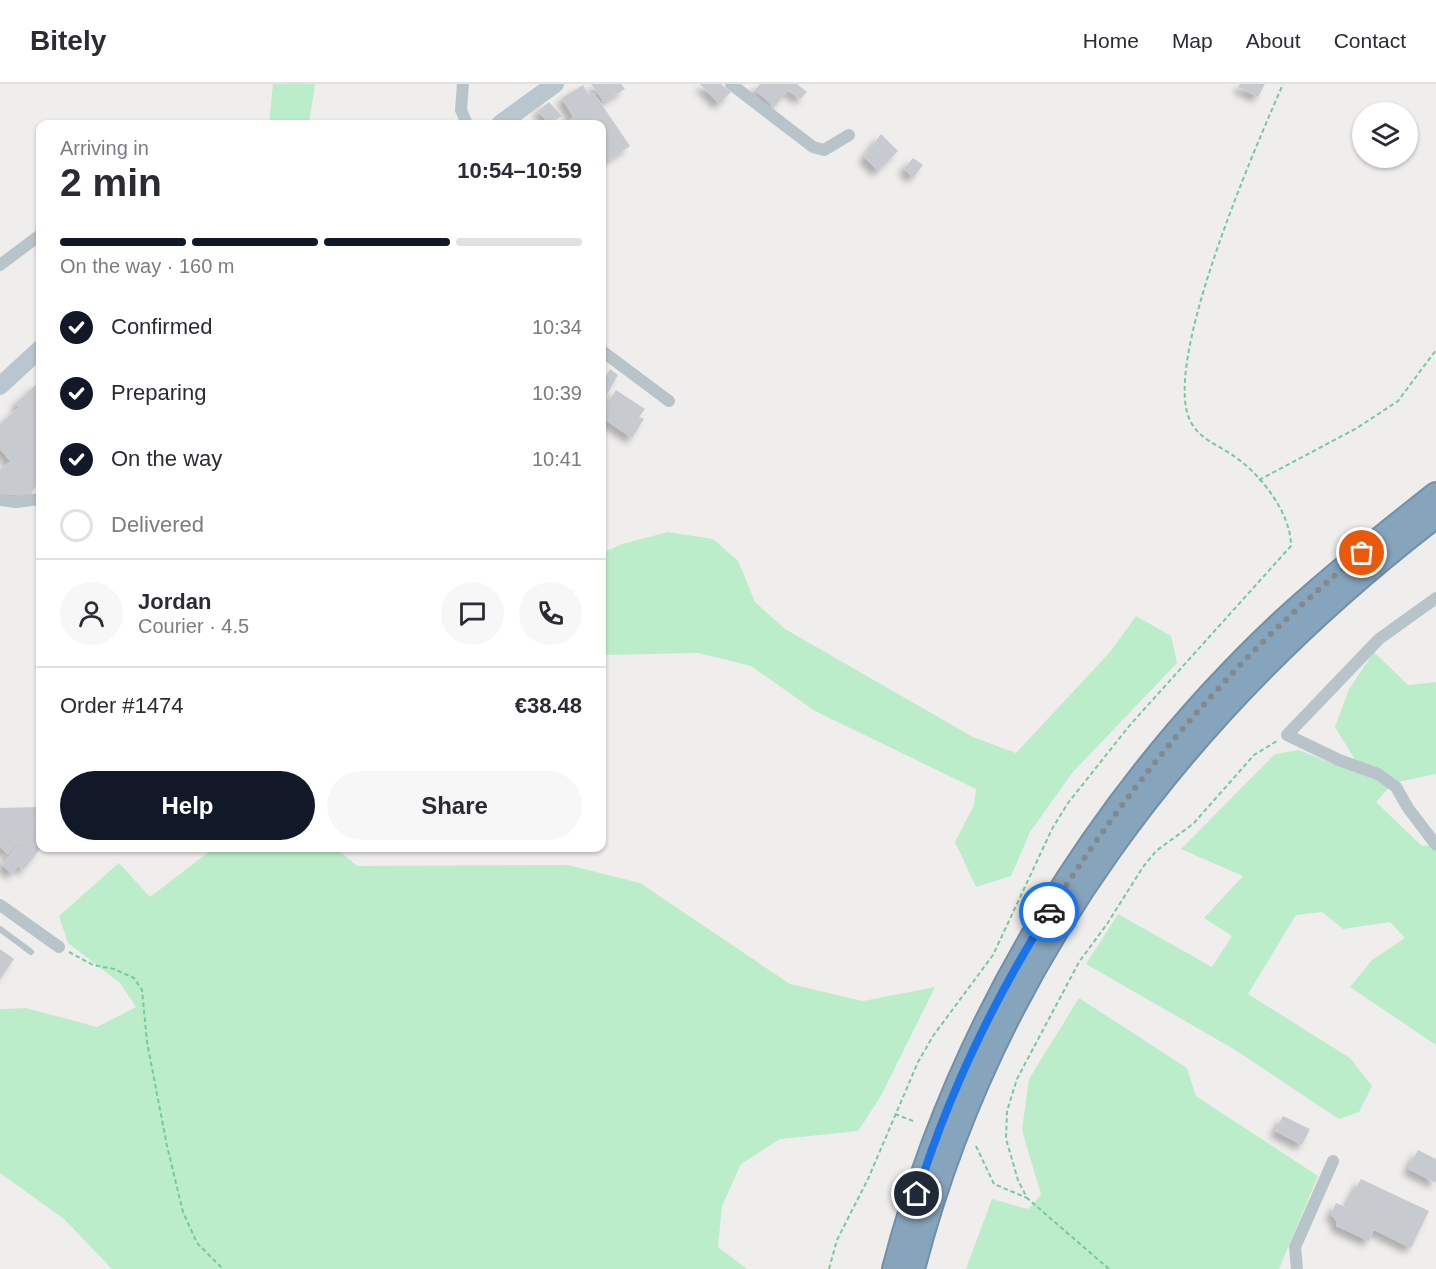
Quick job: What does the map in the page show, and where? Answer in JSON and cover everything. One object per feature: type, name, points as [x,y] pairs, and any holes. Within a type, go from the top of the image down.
[{"type":"highway","points":[[894,1269],[929,1156],[986,1024],[1036,932],[1108,822],[1183,726],[1282,622],[1436,494]]},
{"type":"highway","points":[[913,1269],[944,1167],[1006,1022],[1045,951],[1128,823],[1227,704],[1297,633],[1436,516]]},
{"type":"street","points":[[463,84],[461,111],[465,120]]},
{"type":"street","points":[[506,120],[555,84]]},
{"type":"street","points":[[731,84],[798,137],[818,149],[830,148],[849,135]]},
{"type":"street","points":[[0,265],[36,238]]},
{"type":"street","points":[[0,386],[36,353]]},
{"type":"street","points":[[606,354],[669,400]]},
{"type":"street","points":[[0,500],[16,502],[36,500]]},
{"type":"street","points":[[1436,598],[1379,639],[1287,735],[1387,780],[1396,787],[1408,808],[1436,844]]},
{"type":"street","points":[[0,905],[58,947]]},
{"type":"street","points":[[1297,1269],[1295,1246],[1332,1161]]},
{"type":"lane","points":[[0,928],[31,952]]},
{"type":"path","points":[[829,1269],[837,1240],[868,1179],[918,1062],[933,1036],[993,955],[1052,829],[1068,803],[1130,725],[1236,604],[1291,546],[1284,516],[1259,480],[1232,454],[1210,443],[1191,424],[1184,403],[1183,387],[1191,334],[1224,233],[1257,144],[1283,84]]},
{"type":"path","points":[[1259,480],[1357,428],[1398,401],[1436,350]]},
{"type":"path","points":[[1028,1198],[1018,1180],[1006,1139],[1007,1111],[1017,1079],[1043,1024],[1078,962],[1107,924],[1143,867],[1156,851],[1193,825],[1254,755],[1287,735]]},
{"type":"path","points":[[58,947],[93,965],[114,969],[134,978],[142,990],[147,1042],[183,1212],[197,1243],[223,1269]]},
{"type":"path","points":[[896,1114],[913,1121]]},
{"type":"path","points":[[976,1146],[994,1184],[1028,1198],[1109,1269]]},
{"type":"green space","points":[[273,84],[315,84],[310,120],[269,120]]},
{"type":"green space","points":[[668,532],[713,539],[738,561],[755,602],[785,629],[973,737],[1016,753],[1110,652],[1136,616],[1171,636],[1177,663],[1073,772],[1030,832],[1011,876],[976,887],[955,842],[974,805],[976,789],[815,711],[751,666],[698,653],[606,655],[606,551],[622,544]]},
{"type":"green space","points":[[1374,652],[1408,685],[1436,682],[1436,774],[1393,783],[1376,802],[1422,846],[1436,844],[1436,1045],[1350,987],[1372,960],[1405,938],[1390,922],[1343,929],[1322,912],[1296,915],[1248,994],[1350,1058],[1372,1086],[1359,1112],[1339,1119],[1237,1051],[1086,964],[1118,914],[1212,967],[1232,936],[1204,918],[1243,876],[1181,849],[1275,754],[1299,750],[1339,766],[1354,758],[1335,727],[1349,689]]},
{"type":"green space","points":[[209,852],[341,852],[357,866],[568,865],[640,883],[790,984],[863,1001],[935,987],[881,1096],[858,1131],[780,1139],[741,1164],[722,1206],[718,1247],[747,1269],[112,1269],[64,1219],[0,1173],[0,1009],[26,1008],[97,1027],[136,1007],[120,983],[68,943],[59,916],[119,863],[150,897]]},
{"type":"green space","points":[[1079,998],[1187,1068],[1196,1096],[1318,1176],[1279,1269],[966,1269],[992,1199],[1028,1209],[1041,1195],[1022,1130],[1029,1079]]},
{"type":"building","points":[[591,84],[621,84],[625,89],[604,102]]},
{"type":"building","points":[[700,84],[721,84],[731,92],[719,104]]},
{"type":"building","points":[[760,84],[797,84],[807,92],[800,99],[788,90],[774,107],[755,90]]},
{"type":"building","points":[[1240,84],[1265,84],[1258,97],[1238,87]]},
{"type":"building","points":[[583,85],[589,95],[594,93],[630,146],[606,161],[606,120],[570,120],[573,117],[562,98]]},
{"type":"building","points":[[549,102],[562,116],[556,120],[546,120],[538,111]]},
{"type":"building","points":[[881,134],[898,151],[878,171],[864,157]]},
{"type":"building","points":[[913,158],[923,165],[913,178],[904,169]]},
{"type":"building","points":[[610,369],[618,375],[606,396],[606,376]]},
{"type":"building","points":[[36,385],[36,486],[30,496],[0,494],[0,470],[10,461],[0,449],[0,424],[19,407],[16,403]]},
{"type":"building","points":[[616,390],[645,409],[639,417],[644,419],[632,438],[606,421],[606,406]]},
{"type":"building","points":[[36,807],[36,822],[8,854],[0,847],[0,808]]},
{"type":"building","points":[[36,822],[38,852],[23,870],[18,866],[12,874],[2,865]]},
{"type":"building","points":[[0,949],[14,959],[0,979]]},
{"type":"building","points":[[1283,1116],[1310,1129],[1302,1145],[1275,1131]]},
{"type":"building","points":[[1418,1150],[1436,1159],[1436,1183],[1408,1169]]},
{"type":"building","points":[[1361,1179],[1429,1211],[1411,1248],[1374,1230],[1369,1241],[1336,1226],[1337,1222],[1331,1214],[1336,1203],[1346,1207]]},
{"type":"way so far","points":[[1049,912],[1108,822],[1183,726],[1282,622],[1362,553]]},
{"type":"route","points":[[917,1194],[942,1125],[986,1024],[1006,984],[1049,912]]}]
